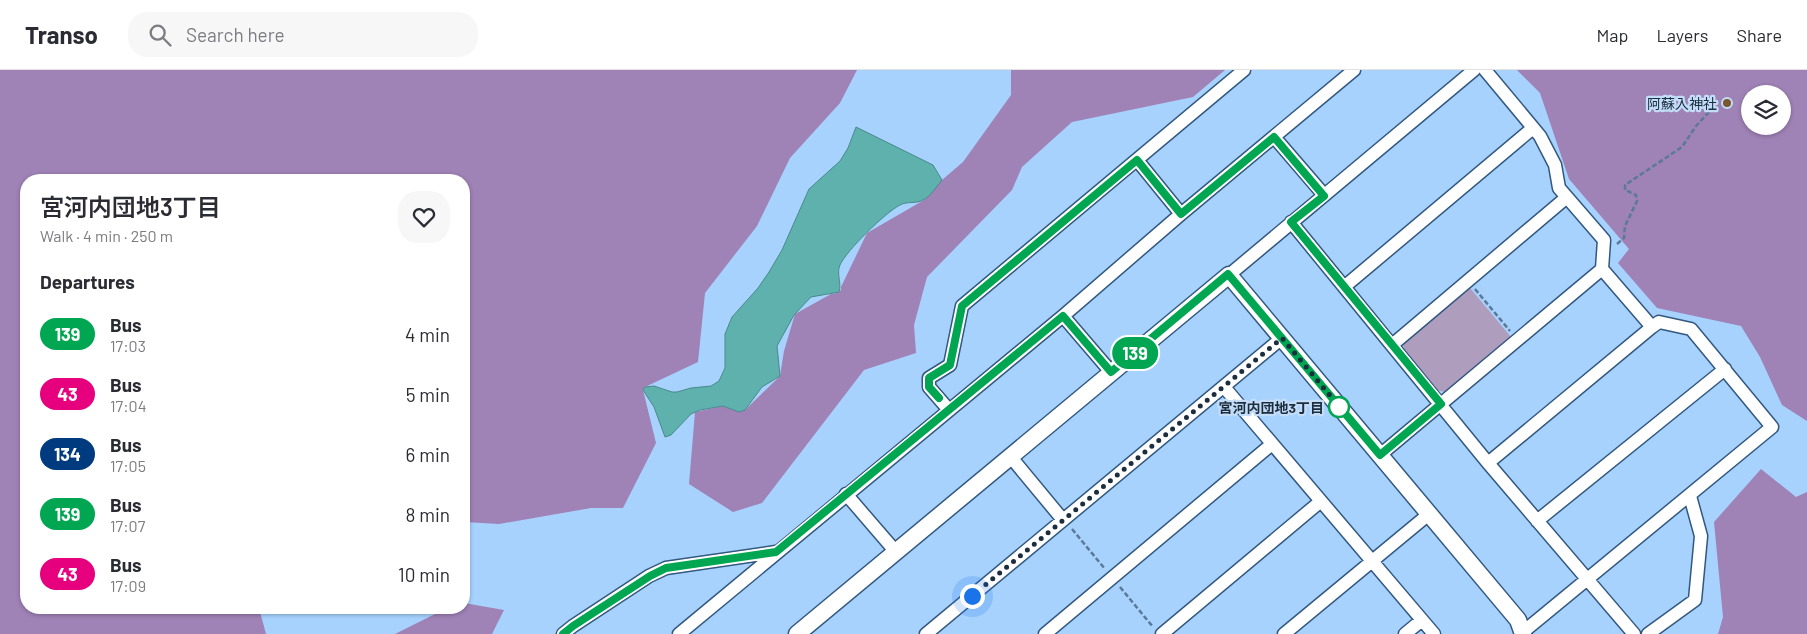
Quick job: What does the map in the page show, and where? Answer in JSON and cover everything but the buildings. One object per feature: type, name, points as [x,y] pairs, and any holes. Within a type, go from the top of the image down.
[{"type":"street","points":[[949,410],[929,387],[929,378],[950,365],[962,306],[1244,70]]},
{"type":"street","points":[[679,634],[1063,316],[1181,214],[1354,70]]},
{"type":"street","points":[[797,634],[1474,70]]},
{"type":"street","points":[[1380,455],[1602,269],[1604,240],[1559,188],[1555,165],[1540,136],[1485,70]]},
{"type":"street","points":[[1344,287],[1533,128]]},
{"type":"street","points":[[1274,137],[1324,196]]},
{"type":"street","points":[[1137,160],[1181,214]]},
{"type":"street","points":[[1392,345],[1567,196]]},
{"type":"street","points":[[1291,222],[1488,463],[1634,634]]},
{"type":"street","points":[[1602,269],[1652,327]]},
{"type":"street","points":[[1228,274],[1518,620],[1523,633],[1772,427],[1691,329],[1659,322],[1488,463]]},
{"type":"street","points":[[1063,316],[1111,372]]},
{"type":"street","points":[[926,634],[1282,338]]},
{"type":"street","points":[[1537,521],[1725,369]]},
{"type":"street","points":[[1224,387],[1434,634]]},
{"type":"street","points":[[1045,634],[1272,444]]},
{"type":"street","points":[[1010,456],[1063,520]]},
{"type":"street","points":[[846,494],[896,552]]},
{"type":"street","points":[[1648,634],[1695,600],[1701,536],[1690,496]]},
{"type":"street","points":[[1162,634],[1321,501]]},
{"type":"street","points":[[1284,634],[1429,514]]},
{"type":"street","points":[[563,634],[650,576],[666,568],[776,552]]},
{"type":"street","points":[[1404,634],[1422,620]]},
{"type":"path","points":[[1604,254],[1624,238],[1625,226],[1637,201],[1636,195],[1625,190],[1625,185],[1682,147],[1696,126],[1710,111],[1718,107]]},
{"type":"path","points":[[1468,281],[1517,340]]},
{"type":"shaded area","points":[[0,70],[857,70],[840,103],[790,158],[757,226],[705,293],[698,362],[645,387],[643,390],[656,443],[623,508],[591,508],[499,524],[470,522],[470,174],[20,174],[20,614],[261,614],[266,634],[0,634]]},
{"type":"shaded area","points":[[1011,70],[1225,70],[1193,97],[1072,122],[1022,167],[1012,190],[927,277],[914,325],[916,353],[864,370],[762,503],[733,512],[689,484],[695,412],[723,406],[736,411],[745,410],[780,376],[784,351],[795,314],[841,290],[867,233],[924,200],[942,180],[963,162],[1011,95]]},
{"type":"shaded area","points":[[1517,70],[1807,70],[1807,421],[1782,405],[1760,357],[1741,326],[1657,308],[1618,263],[1629,249],[1569,179],[1540,93]]},
{"type":"shaded area","points":[[856,127],[933,165],[942,180],[926,199],[903,204],[894,209],[876,223],[858,242],[840,265],[839,292],[811,297],[794,315],[777,346],[780,376],[762,387],[745,410],[739,412],[723,406],[700,410],[691,414],[671,435],[665,437],[654,407],[643,390],[645,387],[654,386],[677,392],[691,388],[711,386],[719,381],[725,368],[725,334],[732,317],[758,288],[769,272],[782,250],[809,189],[840,161],[848,148]]},
{"type":"shaded area","points":[[1470,288],[1511,337],[1445,392],[1435,390],[1403,350],[1404,341]]},
{"type":"shaded area","points":[[1761,469],[1796,497],[1807,492],[1807,634],[1718,634],[1723,617],[1714,522]]},
{"type":"shaded area","points":[[470,604],[504,610],[492,634],[395,634],[435,614],[470,614]]},
{"type":"bus line","name":"139","points":[[563,634],[650,576],[666,568],[776,552],[1063,316],[1111,372],[1228,274],[1380,455],[1441,404],[1291,222],[1324,196],[1274,137],[1181,214],[1137,160],[962,306],[950,365],[929,378],[929,387],[939,398]]},
{"type":"place","name":"阿蘇入神社","points":[[1727,103]]},
{"type":"place","name":"宮河内団地3丁目","points":[[1339,407]]},
{"type":"route","points":[[972,596],[1282,338],[1343,411],[1339,407]]}]
